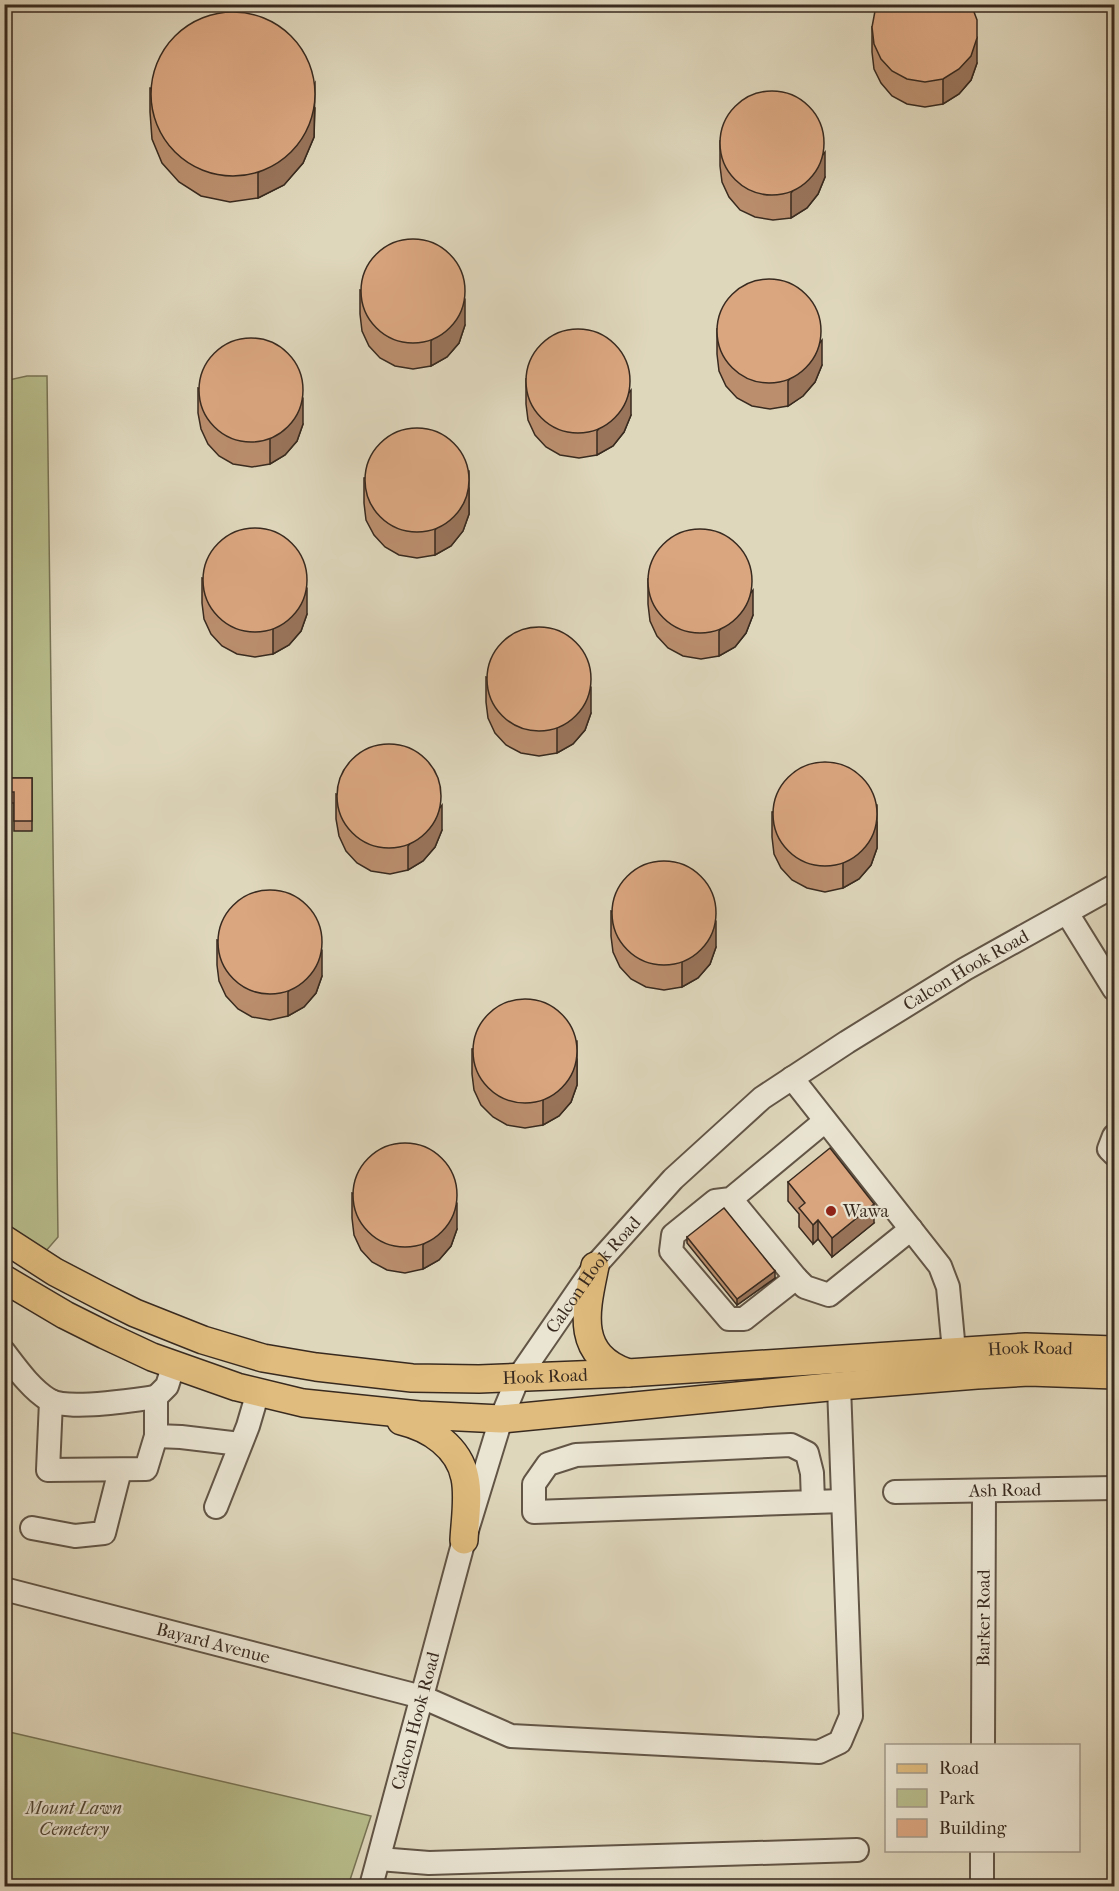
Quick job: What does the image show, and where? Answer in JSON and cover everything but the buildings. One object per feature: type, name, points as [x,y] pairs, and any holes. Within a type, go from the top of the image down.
[{"type":"main road","name":"Hook Road","points":[[4,1239],[55,1272],[135,1313],[203,1340],[263,1358],[316,1367],[412,1378],[518,1378],[628,1373],[1026,1347],[1114,1350]]},
{"type":"main road","points":[[595,1266],[586,1306],[586,1320],[590,1336],[594,1348],[601,1357],[617,1369],[628,1373]]},
{"type":"main road","name":"Hook Road","points":[[4,1279],[65,1315],[105,1335],[216,1381],[303,1403],[419,1415],[501,1419],[839,1386],[1029,1372],[1114,1375]]},
{"type":"main road","points":[[353,1409],[405,1422],[425,1430],[446,1444],[459,1459],[465,1479],[464,1540]]},
{"type":"street","name":"Calcon Hook Road","points":[[371,1887],[464,1540],[501,1419],[518,1378],[595,1266],[673,1179],[762,1098],[965,969],[1114,886]]},
{"type":"street","points":[[1067,912],[1114,989]]},
{"type":"street","points":[[792,1078],[940,1266],[948,1287],[954,1351]]},
{"type":"street","points":[[796,1278],[744,1319],[729,1319],[721,1298],[692,1263],[671,1251],[673,1235],[715,1201],[731,1199],[825,1121]]},
{"type":"street","points":[[1114,1136],[1109,1149],[1114,1154]]},
{"type":"street","points":[[731,1199],[741,1224],[769,1258],[805,1287],[829,1295],[910,1229]]},
{"type":"street","points":[[4,1352],[24,1377],[51,1401],[82,1405],[156,1397],[167,1386],[174,1364]]},
{"type":"street","name":"Bayard Avenue","points":[[4,1589],[422,1697],[511,1736],[819,1752],[840,1742],[851,1716],[839,1386]]},
{"type":"street","points":[[216,1508],[248,1426],[258,1392]]},
{"type":"street","points":[[51,1401],[48,1470],[120,1470],[146,1468],[156,1436],[156,1397]]},
{"type":"street","points":[[156,1436],[240,1444]]},
{"type":"street","points":[[813,1502],[812,1473],[807,1453],[791,1445],[576,1455],[548,1464],[534,1484],[534,1512],[843,1501]]},
{"type":"street","points":[[32,1528],[75,1536],[104,1533],[120,1470]]},
{"type":"street","name":"Ash Road","points":[[895,1492],[1114,1488]]},
{"type":"street","name":"Barker Road","points":[[983,1744],[984,1491]]},
{"type":"street","points":[[379,1859],[429,1863],[857,1850]]},
{"type":"street","points":[[982,1852],[982,1887]]},
{"type":"green space","points":[[27,376],[47,376],[58,1237],[45,1252],[5,1224],[4,381]]},
{"type":"green space","name":"Mount Lawn Cemetery","points":[[5,1731],[371,1816],[348,1886],[5,1886]]},
{"type":"place","name":"Wawa","points":[[831,1211]]}]
